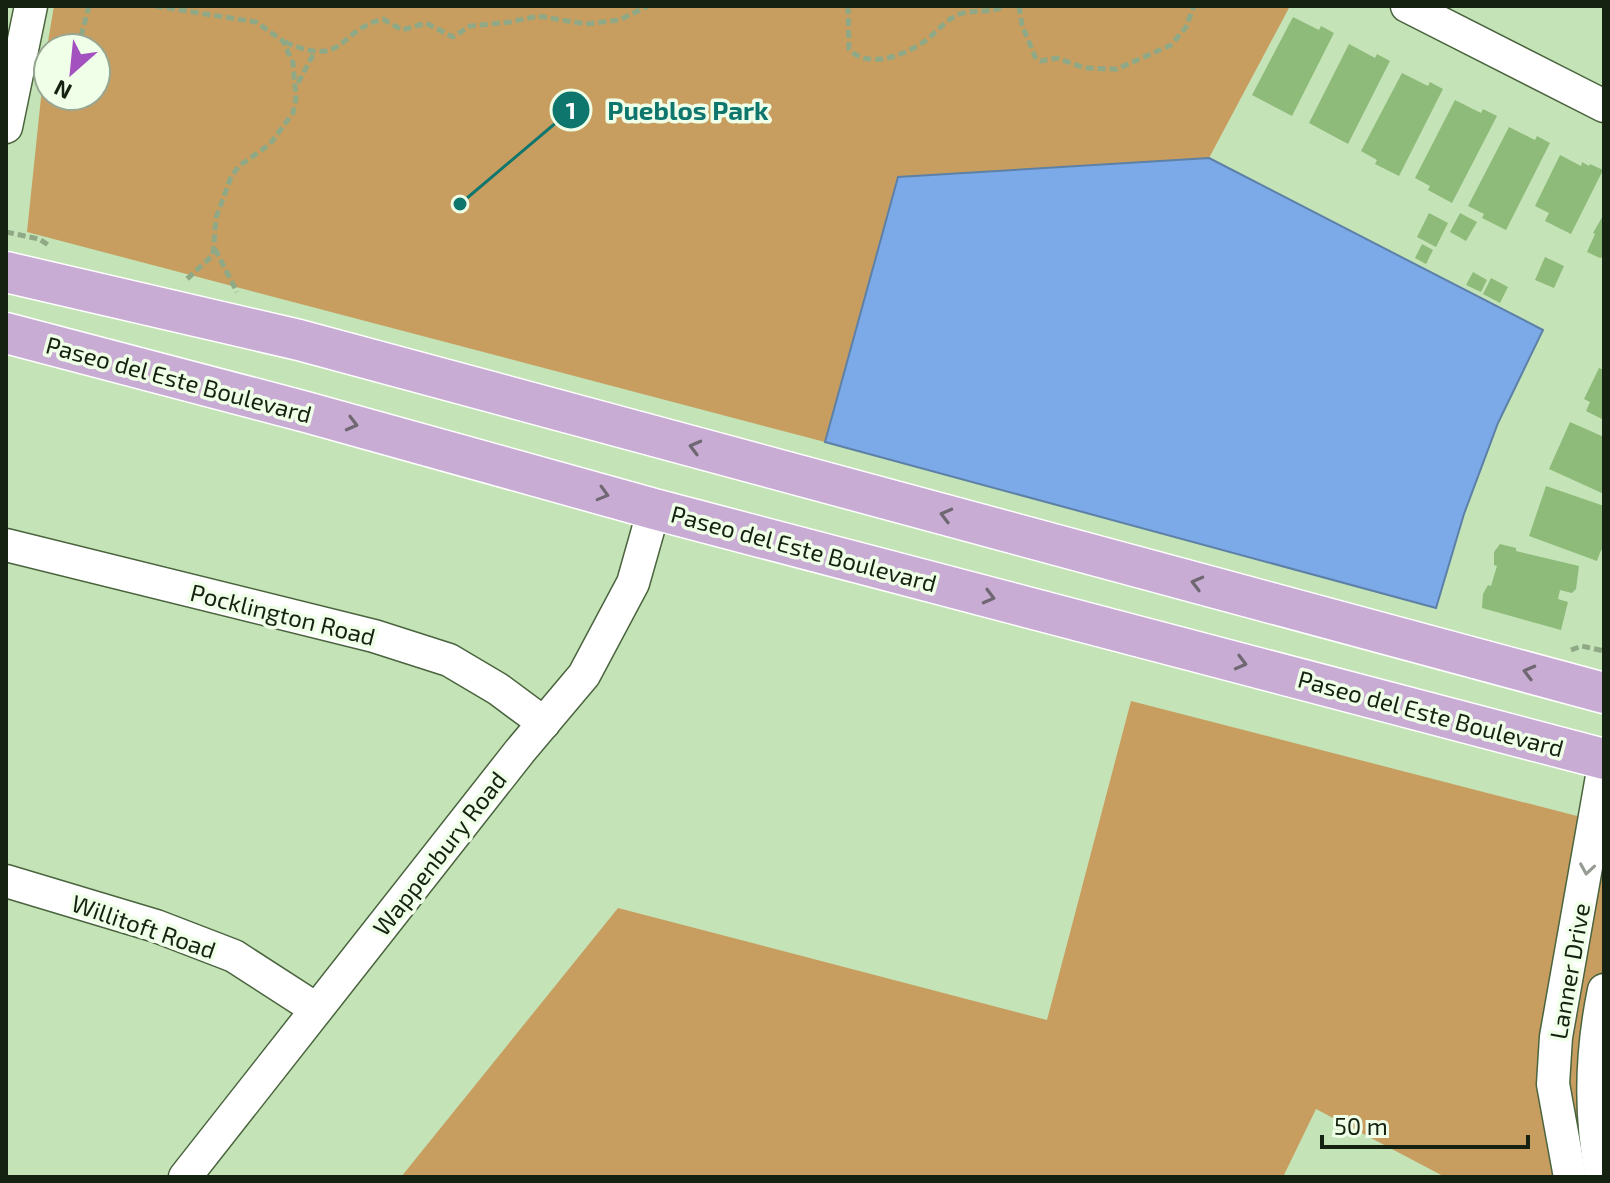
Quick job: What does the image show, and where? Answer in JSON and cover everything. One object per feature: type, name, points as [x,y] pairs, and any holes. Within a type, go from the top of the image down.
[{"type":"main road","points":[[6,272],[299,340],[1604,693]]},
{"type":"main road","name":"Paseo del Este Boulevard","points":[[6,333],[654,509],[1604,759]]},
{"type":"street","points":[[6,127],[31,6]]},
{"type":"street","points":[[1407,6],[1604,106]]},
{"type":"street","name":"Wappenbury Road","points":[[185,1177],[584,675],[633,583],[654,509]]},
{"type":"street","name":"Pocklington Road","points":[[6,545],[374,636],[449,660],[498,689],[544,723]]},
{"type":"street","name":"Lanner Drive","points":[[1570,1177],[1553,1084],[1556,1037],[1604,765]]},
{"type":"street","name":"Willitoft Road","points":[[6,881],[156,926],[234,956],[316,1009]]},
{"type":"street","name":"Lanner Drive","points":[[1602,1177],[1592,1109],[1592,1064],[1604,990]]},
{"type":"path","points":[[82,32],[88,8],[96,6]]},
{"type":"path","points":[[155,6],[246,19],[264,26],[283,41],[315,52],[334,48],[373,22],[383,19],[402,30],[421,23],[429,24],[453,37],[470,26],[538,16],[577,24],[619,20],[648,6]]},
{"type":"path","points":[[848,6],[849,49],[869,60],[910,50],[962,14],[994,11],[1004,6]]},
{"type":"path","points":[[1019,6],[1022,25],[1036,59],[1057,58],[1085,68],[1112,70],[1171,45],[1186,27],[1194,6]]},
{"type":"path","points":[[186,281],[207,263],[215,249],[216,218],[231,177],[239,166],[270,144],[293,113],[296,86],[293,63],[283,41]]},
{"type":"path","points":[[296,86],[315,52]]},
{"type":"path","points":[[6,232],[23,236]]},
{"type":"path","points":[[215,249],[238,293]]},
{"type":"shaded area","points":[[54,6],[1290,6],[1209,158],[898,177],[825,442],[27,232],[39,112],[112,112],[112,32],[50,32]]},
{"type":"shaded area","points":[[1131,701],[1604,823],[1604,1177],[1445,1177],[1316,1109],[1283,1177],[401,1177],[618,908],[1047,1020]]},
{"type":"water","points":[[1209,158],[1543,330],[1498,423],[1464,514],[1436,608],[825,442],[898,177]]},
{"type":"building","points":[[1293,17],[1319,30],[1321,26],[1334,33],[1292,116],[1252,95]]},
{"type":"building","points":[[1349,44],[1375,58],[1377,54],[1390,61],[1348,144],[1309,123]]},
{"type":"building","points":[[1402,73],[1428,86],[1430,82],[1443,89],[1399,176],[1375,164],[1377,160],[1361,151]]},
{"type":"building","points":[[1455,100],[1481,113],[1483,109],[1497,116],[1452,203],[1428,190],[1430,186],[1415,178]]},
{"type":"building","points":[[1509,127],[1535,140],[1537,136],[1550,143],[1506,230],[1482,218],[1484,214],[1468,206]]},
{"type":"building","points":[[1560,155],[1581,166],[1582,162],[1603,170],[1571,234],[1545,221],[1549,213],[1535,206]]},
{"type":"building","points":[[1429,213],[1448,223],[1436,247],[1417,237]]},
{"type":"building","points":[[1460,213],[1477,222],[1466,241],[1450,232]]},
{"type":"building","points":[[1604,214],[1604,257],[1600,258],[1587,252]]},
{"type":"building","points":[[1422,244],[1433,250],[1426,264],[1415,258]]},
{"type":"building","points":[[1545,257],[1564,266],[1554,288],[1535,280]]},
{"type":"building","points":[[1473,272],[1487,280],[1481,292],[1466,285]]},
{"type":"building","points":[[1491,278],[1508,287],[1500,303],[1483,294]]},
{"type":"building","points":[[1599,368],[1604,370],[1604,420],[1586,411],[1590,402],[1584,399]]},
{"type":"building","points":[[1570,422],[1604,437],[1604,494],[1549,469]]},
{"type":"building","points":[[1546,486],[1604,506],[1604,551],[1601,550],[1597,561],[1529,536]]},
{"type":"building","points":[[1500,544],[1516,548],[1516,551],[1579,566],[1576,589],[1572,593],[1560,590],[1558,599],[1568,602],[1561,630],[1482,608],[1483,594],[1488,585],[1491,586],[1497,566],[1494,565],[1494,552]]},
{"type":"place","name":"Pueblos Park","points":[[460,204]]}]
